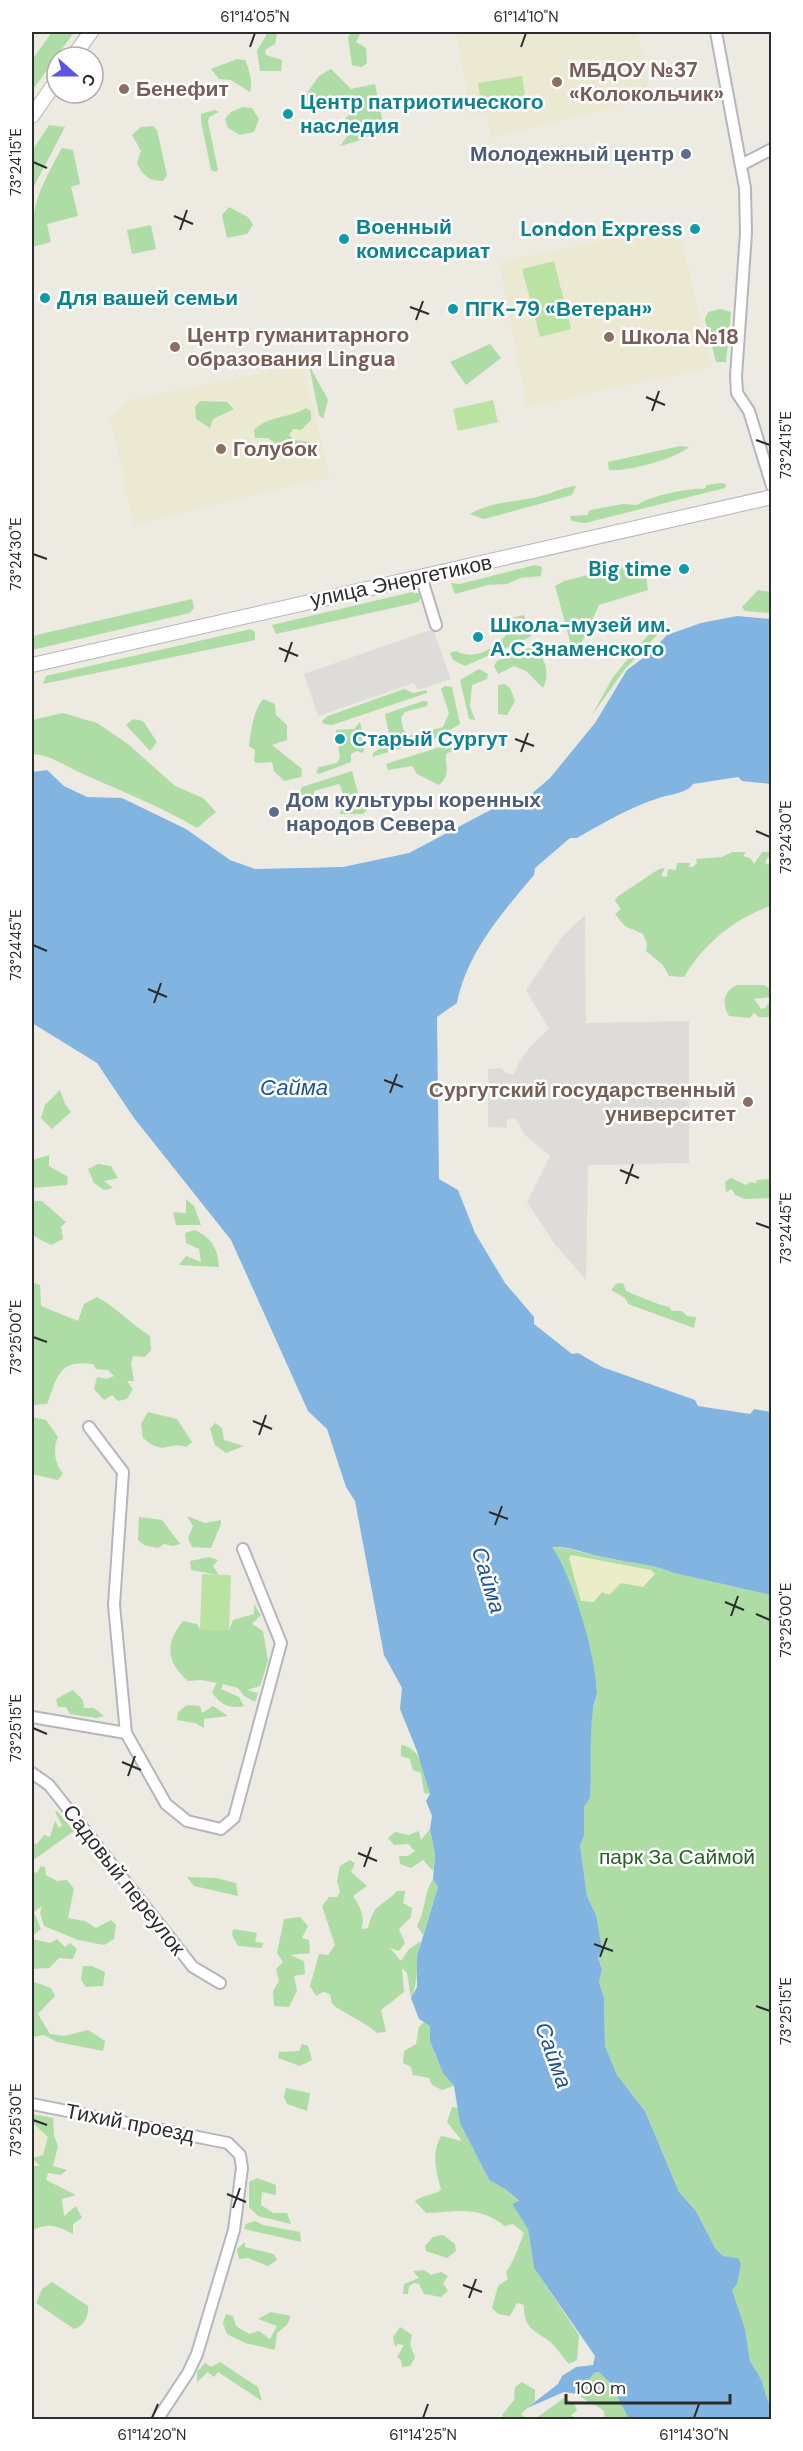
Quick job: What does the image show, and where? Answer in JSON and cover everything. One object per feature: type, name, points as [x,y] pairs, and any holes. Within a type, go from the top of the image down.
[{"type":"main road","points":[[82,45],[91,32]]},
{"type":"main road","points":[[32,116],[45,97]]},
{"type":"main road","name":"улица Энергетиков","points":[[32,665],[771,497]]},
{"type":"street","points":[[716,32],[746,188],[746,232],[736,376],[737,393],[749,411],[771,486]]},
{"type":"street","points":[[741,165],[771,149]]},
{"type":"street","points":[[421,576],[436,625]]},
{"type":"street","points":[[90,1427],[123,1472],[114,1605],[126,1733],[165,1804],[188,1821],[221,1829],[234,1818],[281,1643],[243,1549]]},
{"type":"street","points":[[32,1719],[126,1733]]},
{"type":"street","name":"Садовый переулок","points":[[32,1773],[49,1785],[193,1967],[220,1983]]},
{"type":"street","name":"Тихий проезд","points":[[32,2104],[228,2143],[240,2155],[242,2168],[234,2230],[197,2354],[188,2373],[157,2420]]},
{"type":"shaded area","name":"МБДОУ №37 «Колокольчик»","points":[[456,32],[637,32],[649,87],[616,94],[618,106],[491,138],[486,113],[471,116]]},
{"type":"shaded area","name":"Школа №18","points":[[678,225],[712,367],[527,407],[499,262]]},
{"type":"shaded area","name":"Голубок","points":[[303,365],[330,477],[134,525],[110,417],[127,400]]},
{"type":"shaded area","points":[[433,629],[451,679],[418,690],[414,683],[318,716],[304,674]]},
{"type":"shaded area","points":[[585,915],[586,1023],[689,1021],[689,1163],[588,1165],[586,1280],[555,1244],[527,1202],[550,1156],[525,1135],[515,1118],[507,1120],[507,1128],[488,1127],[488,1069],[501,1068],[506,1073],[514,1075],[519,1062],[531,1046],[549,1029],[526,990],[561,938]]},
{"type":"shaded area","points":[[32,2114],[53,2118],[32,2202]]},
{"type":"green space","points":[[52,32],[74,32],[65,45],[45,45],[45,73],[32,91],[32,60]]},
{"type":"green space","points":[[268,32],[277,33],[275,44],[265,50],[266,55],[282,60],[281,71],[260,71],[257,51]]},
{"type":"green space","points":[[351,32],[361,32],[356,42],[366,48],[367,63],[362,67],[352,65],[348,38]]},
{"type":"green space","points":[[237,59],[245,60],[251,80],[250,92],[231,80],[219,79],[211,69]]},
{"type":"green space","points":[[331,69],[351,89],[375,84],[383,124],[364,139],[340,146],[351,131],[343,127],[346,118],[355,110],[340,97],[311,108],[305,96],[319,76]]},
{"type":"green space","points":[[522,76],[525,96],[481,103],[478,83]]},
{"type":"green space","points":[[243,107],[252,108],[259,119],[254,132],[240,135],[228,128],[225,119],[231,112]]},
{"type":"green space","points":[[215,110],[219,112],[209,117],[208,122],[218,170],[216,172],[211,170],[201,121],[201,114]]},
{"type":"green space","points":[[49,125],[65,127],[32,190],[32,151]]},
{"type":"green space","points":[[153,126],[157,130],[167,175],[163,181],[153,180],[147,176],[137,163],[141,151],[132,135],[141,127]]},
{"type":"green space","points":[[62,148],[73,150],[80,184],[71,187],[78,216],[47,224],[51,242],[32,247],[33,218],[39,195]]},
{"type":"green space","points":[[229,207],[248,217],[253,225],[247,234],[227,238],[222,215]]},
{"type":"green space","points":[[151,225],[156,249],[132,254],[127,230]]},
{"type":"green space","points":[[554,261],[571,329],[540,337],[522,269]]},
{"type":"green space","points":[[721,309],[731,312],[726,362],[716,362],[705,319],[708,312]]},
{"type":"green space","points":[[490,344],[501,358],[466,385],[450,362]]},
{"type":"green space","points":[[309,365],[328,400],[323,419],[319,415]]},
{"type":"green space","points":[[493,400],[498,422],[458,431],[453,409]]},
{"type":"green space","points":[[200,401],[227,402],[234,409],[213,419],[210,428],[196,419],[195,407]]},
{"type":"green space","points":[[306,408],[311,411],[311,420],[301,430],[293,429],[289,435],[294,440],[309,442],[305,450],[296,449],[289,443],[277,445],[268,438],[255,438],[254,430],[259,425]]},
{"type":"green space","points":[[680,446],[689,447],[683,452],[650,464],[609,470],[608,462]]},
{"type":"green space","points":[[726,484],[725,488],[585,523],[571,521],[570,516],[587,515],[590,510],[623,504],[637,505],[659,496],[679,491],[704,489],[707,485]]},
{"type":"green space","points":[[576,486],[572,495],[484,519],[470,514],[488,506],[535,498]]},
{"type":"green space","points":[[644,561],[648,590],[599,605],[581,644],[572,648],[555,586],[564,581]]},
{"type":"green space","points":[[535,565],[542,567],[541,576],[521,578],[507,584],[488,585],[455,594],[451,583],[460,584]]},
{"type":"green space","points":[[758,590],[771,592],[771,613],[745,611],[742,607]]},
{"type":"green space","points":[[412,592],[421,594],[419,602],[276,634],[272,625]]},
{"type":"green space","points":[[192,599],[194,608],[190,613],[32,650],[32,636]]},
{"type":"green space","points":[[524,615],[531,636],[528,638],[465,666],[453,660],[450,653],[456,651],[469,655],[490,649],[506,635],[504,625],[511,618]]},
{"type":"green space","points":[[251,629],[255,632],[255,640],[43,684],[46,676]]},
{"type":"green space","points":[[659,633],[625,669],[592,715],[613,677],[648,635]]},
{"type":"green space","points":[[534,648],[546,666],[543,688],[526,671],[514,666],[498,674],[494,666],[497,661],[522,649]]},
{"type":"green space","points":[[479,669],[488,674],[487,679],[472,685],[470,706],[475,720],[469,719],[460,680]]},
{"type":"green space","points":[[504,684],[510,688],[515,701],[507,715],[498,714],[498,685]]},
{"type":"green space","points":[[445,686],[452,687],[460,724],[436,738],[372,757],[374,752],[391,743],[385,714],[423,701],[428,702],[427,706],[405,712],[401,717],[403,729],[408,736],[443,727],[449,713],[441,689]]},
{"type":"green space","points":[[404,689],[413,693],[427,690],[427,693],[332,725],[324,724],[322,721],[328,716]]},
{"type":"green space","points":[[263,699],[275,704],[276,715],[287,725],[287,740],[272,745],[302,769],[301,777],[284,781],[274,771],[272,762],[257,763],[254,761],[255,750],[249,746],[255,715]]},
{"type":"green space","points":[[63,713],[97,723],[128,744],[175,786],[203,798],[216,812],[197,828],[58,761],[32,754],[32,720]]},
{"type":"green space","points":[[133,719],[143,721],[157,742],[150,751],[126,725]]},
{"type":"green space","points":[[360,722],[365,744],[363,753],[357,751],[351,754],[351,762],[319,774],[316,772],[319,767],[337,763],[340,758],[336,730],[354,729]]},
{"type":"green space","points":[[462,740],[467,741],[466,749],[460,747],[446,754],[446,774],[439,785],[417,774],[412,766],[388,770],[386,764]]},
{"type":"green space","points":[[352,771],[359,797],[375,793],[378,799],[363,814],[340,814],[344,796],[339,784],[314,791],[314,799],[311,800],[299,793],[302,787]]},
{"type":"green space","points":[[732,852],[746,852],[743,856],[750,858],[754,864],[762,852],[771,852],[771,858],[768,857],[765,862],[768,865],[771,861],[771,906],[732,925],[711,943],[684,977],[669,976],[663,965],[646,951],[647,944],[643,934],[625,926],[615,914],[621,909],[615,901],[617,897],[659,869],[665,868],[661,876],[667,877],[668,869],[676,870],[677,863],[690,863],[689,867],[693,867],[697,863],[696,859],[722,857]]},
{"type":"green space","points":[[737,985],[764,985],[770,989],[771,985],[771,997],[754,999],[761,1009],[765,1008],[771,1000],[771,1017],[759,1017],[754,1013],[750,1018],[729,1016],[725,1007],[725,998],[729,991]]},
{"type":"green space","points":[[60,1090],[71,1112],[52,1129],[41,1118],[45,1105]]},
{"type":"green space","points":[[49,1155],[49,1166],[68,1177],[67,1185],[32,1188],[33,1160]]},
{"type":"green space","points":[[98,1164],[111,1166],[118,1178],[104,1181],[113,1188],[104,1190],[94,1183],[88,1169]]},
{"type":"green space","points":[[731,1178],[746,1185],[750,1182],[756,1183],[757,1180],[771,1179],[771,1198],[745,1199],[735,1195],[732,1189],[726,1192],[725,1182]]},
{"type":"green space","points":[[186,1199],[194,1206],[201,1225],[176,1225],[173,1212],[186,1213]]},
{"type":"green space","points":[[32,1201],[42,1201],[66,1222],[61,1227],[63,1239],[51,1245],[32,1235]]},
{"type":"green space","points":[[195,1230],[213,1245],[219,1267],[179,1265],[186,1256],[201,1262],[199,1249],[186,1243],[185,1233]]},
{"type":"green space","points":[[32,1282],[40,1285],[41,1306],[78,1321],[84,1304],[97,1297],[150,1336],[151,1350],[145,1357],[133,1356],[131,1364],[134,1381],[127,1381],[133,1389],[127,1399],[118,1401],[112,1395],[104,1400],[94,1389],[97,1377],[107,1379],[114,1376],[108,1370],[96,1369],[93,1364],[81,1363],[66,1367],[61,1372],[47,1404],[33,1405]]},
{"type":"green space","points":[[623,1283],[626,1291],[669,1307],[672,1311],[682,1311],[687,1316],[696,1317],[694,1328],[628,1304],[625,1298],[611,1290],[616,1284]]},
{"type":"green space","points":[[148,1412],[177,1419],[192,1442],[186,1447],[161,1448],[151,1444],[143,1438],[141,1424]]},
{"type":"green space","points":[[32,1417],[46,1420],[58,1437],[55,1455],[63,1473],[58,1480],[32,1474]]},
{"type":"green space","points":[[215,1423],[222,1428],[224,1440],[244,1446],[226,1453],[215,1445],[210,1429]]},
{"type":"green space","points":[[187,1516],[205,1523],[221,1520],[211,1548],[192,1547],[188,1538],[193,1526]]},
{"type":"green space","points":[[139,1517],[162,1520],[180,1544],[173,1546],[164,1544],[158,1548],[144,1545],[138,1540]]},
{"type":"green space","name":"парк За Саймой","points":[[551,1547],[649,1565],[771,1595],[771,2414],[761,2379],[750,2361],[745,2329],[731,2289],[738,2258],[723,2256],[715,2248],[696,2211],[679,2192],[645,2111],[617,2075],[605,2046],[604,1997],[599,1982],[602,1969],[598,1958],[596,1915],[587,1896],[580,1845],[584,1836],[584,1807],[590,1798],[591,1731],[597,1694],[596,1677],[582,1616],[567,1576]]},
{"type":"green space","points":[[209,1557],[218,1560],[213,1566],[219,1575],[191,1570],[190,1561]]},
{"type":"green space","points":[[202,1574],[231,1575],[229,1630],[200,1629]]},
{"type":"green space","points":[[254,1604],[261,1615],[252,1624],[263,1631],[268,1661],[260,1686],[247,1690],[258,1693],[255,1702],[244,1696],[238,1688],[223,1684],[221,1689],[239,1697],[244,1706],[234,1707],[222,1703],[212,1692],[217,1683],[201,1680],[188,1681],[175,1667],[170,1652],[171,1645],[183,1621],[197,1624],[200,1629],[229,1630],[233,1620],[254,1614]]},
{"type":"green space","points":[[73,1690],[83,1700],[84,1708],[94,1708],[104,1716],[96,1718],[70,1714],[66,1707],[58,1707],[56,1699]]},
{"type":"green space","points":[[187,1705],[200,1706],[202,1713],[213,1706],[228,1716],[204,1719],[204,1728],[195,1723],[177,1720],[178,1712]]},
{"type":"green space","points":[[401,1745],[414,1751],[422,1763],[430,1794],[424,1793],[421,1773],[413,1770],[410,1759],[401,1756]]},
{"type":"green space","points":[[57,1811],[74,1831],[32,1861],[32,1843],[37,1844],[44,1835],[50,1837],[55,1821],[59,1828],[62,1825],[55,1812]]},
{"type":"green space","points":[[430,1829],[435,1854],[433,1871],[423,1860],[411,1868],[400,1864],[399,1856],[408,1856],[415,1851],[408,1844],[394,1845],[388,1838],[395,1832],[409,1835],[419,1831],[421,1840]]},
{"type":"green space","points":[[350,1860],[355,1863],[351,1872],[367,1886],[353,1896],[362,1912],[361,1929],[368,1928],[379,1906],[397,1891],[405,1891],[403,1903],[412,1908],[411,1917],[399,1929],[405,1943],[399,1951],[390,1948],[401,1961],[409,1949],[421,1941],[416,1984],[411,1998],[407,1973],[402,1968],[404,1992],[381,2010],[386,2032],[377,2033],[332,2004],[330,1994],[323,1992],[316,1996],[310,1986],[319,1954],[328,1955],[335,1945],[322,1906],[329,1897],[337,1897],[340,1892],[337,1881],[340,1866]]},
{"type":"green space","points":[[41,1866],[45,1867],[46,1875],[57,1881],[67,1880],[74,1889],[68,1918],[85,1921],[96,1928],[111,1920],[116,1925],[114,1939],[104,1945],[78,1940],[44,1926],[40,1913],[42,1906],[34,1912],[41,1929],[32,1936],[32,1871],[37,1873]]},
{"type":"green space","points":[[187,1877],[216,1878],[236,1883],[238,1896],[194,1886]]},
{"type":"green space","points":[[433,1879],[438,1887],[423,1935],[417,1926]]},
{"type":"green space","points":[[300,1917],[308,1926],[302,1938],[309,1940],[310,1953],[290,1955],[304,1961],[305,1974],[294,1976],[297,1991],[289,2007],[274,2006],[273,1991],[279,1981],[276,1969],[283,1962],[277,1953],[284,1919]]},
{"type":"green space","points":[[233,1929],[257,1933],[255,1942],[263,1943],[262,1948],[238,1946],[232,1935]]},
{"type":"green space","points":[[32,1939],[50,1943],[57,1939],[65,1947],[70,1943],[77,1949],[73,1959],[59,1958],[49,1968],[32,1969]]},
{"type":"green space","points":[[83,1966],[92,1966],[105,1972],[103,1986],[86,1987],[81,1980]]},
{"type":"green space","points":[[32,1981],[51,1988],[55,1996],[38,2014],[50,2034],[64,2036],[88,2030],[105,2041],[103,2051],[57,2042],[44,2035],[32,2037]]},
{"type":"green space","points":[[424,2022],[430,2026],[434,2050],[440,2065],[454,2086],[442,2090],[432,2085],[429,2078],[413,2075],[411,2067],[403,2063],[404,2051],[416,2044],[419,2027]]},
{"type":"green space","points":[[302,2044],[308,2046],[312,2060],[300,2066],[278,2058],[279,2052],[299,2051]]},
{"type":"green space","points":[[286,2088],[310,2093],[307,2111],[287,2104],[284,2097]]},
{"type":"green space","points":[[452,2107],[458,2108],[460,2123],[489,2180],[505,2189],[519,2202],[512,2204],[528,2229],[534,2268],[579,2335],[577,2360],[569,2364],[552,2343],[530,2327],[524,2315],[524,2305],[517,2303],[510,2316],[498,2314],[492,2308],[498,2286],[508,2279],[506,2272],[524,2233],[513,2224],[505,2226],[495,2219],[476,2212],[426,2213],[415,2201],[441,2190],[435,2156],[441,2136],[462,2141],[447,2122]]},
{"type":"green space","points":[[32,2114],[53,2118],[54,2136],[58,2146],[53,2166],[67,2170],[61,2175],[48,2173],[46,2180],[76,2195],[62,2199],[64,2216],[76,2206],[82,2218],[73,2224],[73,2234],[52,2226],[32,2231],[32,2166],[40,2166],[32,2158],[43,2155],[48,2137],[32,2122]]},
{"type":"green space","points":[[257,2178],[276,2185],[276,2195],[262,2192],[261,2205],[273,2213],[287,2213],[291,2224],[258,2216],[249,2207],[249,2182]]},
{"type":"green space","points":[[255,2221],[263,2225],[300,2232],[301,2242],[244,2229],[246,2224]]},
{"type":"green space","points":[[443,2235],[455,2244],[456,2251],[447,2258],[426,2251],[425,2246],[433,2237]]},
{"type":"green space","points":[[245,2242],[245,2247],[274,2254],[277,2260],[268,2266],[248,2258],[239,2259],[237,2249]]},
{"type":"green space","points":[[424,2270],[431,2275],[441,2272],[448,2276],[443,2283],[448,2291],[441,2297],[424,2294],[419,2284],[414,2283],[409,2286],[408,2294],[403,2294],[404,2284],[419,2278],[413,2271]]},
{"type":"green space","points":[[52,2282],[88,2306],[85,2320],[78,2328],[74,2329],[36,2303],[42,2289]]},
{"type":"green space","points":[[271,2312],[291,2316],[287,2325],[277,2333],[275,2350],[245,2343],[227,2334],[223,2323],[226,2314],[233,2316],[236,2326],[249,2334],[259,2331],[270,2339],[277,2326],[258,2319]]},
{"type":"green space","points":[[400,2327],[412,2335],[410,2344],[415,2358],[410,2366],[402,2367],[401,2360],[397,2357],[404,2345],[398,2344],[395,2347],[393,2337]]},
{"type":"green space","points":[[220,2362],[258,2387],[262,2401],[218,2372],[214,2377],[208,2372],[197,2382],[197,2372],[205,2363],[211,2367]]},
{"type":"green space","points":[[599,2372],[622,2400],[628,2413],[628,2419],[605,2419],[604,2411],[578,2394],[594,2373]]},
{"type":"green space","points":[[522,2382],[535,2390],[535,2401],[521,2414],[526,2419],[505,2419],[502,2415],[514,2400],[515,2387]]},
{"type":"green space","points":[[564,2398],[574,2403],[577,2411],[571,2415],[576,2419],[535,2419]]},
{"type":"sand","points":[[571,1555],[651,1570],[655,1574],[643,1587],[621,1583],[609,1595],[602,1592],[594,1602],[581,1601],[569,1558]]},
{"type":"water","name":"Сайма","points":[[737,616],[771,619],[771,784],[742,781],[738,777],[693,784],[682,792],[648,802],[577,838],[570,838],[535,868],[534,875],[498,919],[477,951],[457,1003],[437,1017],[439,1179],[458,1190],[475,1233],[505,1283],[534,1317],[534,1324],[572,1354],[578,1353],[602,1367],[695,1400],[698,1406],[750,1414],[754,1409],[771,1412],[771,1595],[650,1566],[552,1547],[575,1596],[588,1638],[596,1676],[590,1798],[584,1807],[584,1836],[580,1845],[587,1896],[596,1915],[602,1949],[598,1958],[602,1969],[599,1982],[604,1997],[605,2046],[617,2075],[645,2111],[679,2192],[696,2211],[715,2248],[723,2256],[738,2258],[741,2263],[737,2284],[732,2290],[745,2329],[750,2361],[761,2379],[772,2414],[771,2420],[629,2419],[610,2383],[599,2372],[594,2373],[578,2394],[564,2392],[527,2408],[558,2384],[562,2376],[576,2367],[593,2365],[595,2356],[534,2268],[528,2229],[512,2204],[519,2201],[505,2189],[489,2180],[460,2123],[454,2086],[443,2073],[430,2041],[430,2026],[419,2019],[411,1998],[417,1987],[417,1956],[438,1887],[433,1879],[435,1854],[430,1829],[432,1816],[426,1801],[430,1794],[417,1751],[400,1709],[402,1688],[384,1655],[355,1501],[346,1487],[327,1429],[308,1411],[231,1240],[134,1118],[97,1063],[32,1023],[32,772],[47,770],[64,786],[87,797],[122,798],[186,829],[230,860],[255,869],[343,867],[409,853],[498,806],[521,803],[550,778],[595,723],[627,670],[651,652],[667,635],[701,623]]},
{"type":"place","name":"МБДОУ №37 «Колокольчик»","points":[[557,82]]},
{"type":"place","name":"Бенефит","points":[[124,89]]},
{"type":"place","name":"Центр патриотического наследия","points":[[288,114]]},
{"type":"place","name":"Молодежный центр","points":[[686,154]]},
{"type":"place","name":"London Express","points":[[695,229]]},
{"type":"place","name":"Военный комиссариат","points":[[344,239]]},
{"type":"place","name":"Для вашей семьи","points":[[45,298]]},
{"type":"place","name":"ПГК-79 «Ветеран»","points":[[453,309]]},
{"type":"place","name":"Школа №18","points":[[609,337]]},
{"type":"place","name":"Центр гуманитарного образования Lingua","points":[[175,347]]},
{"type":"place","name":"Голубок","points":[[221,449]]},
{"type":"place","name":"Big time","points":[[684,569]]},
{"type":"place","name":"Школа-музей им. А.С.Знаменского","points":[[478,637]]},
{"type":"place","name":"Старый Сургут","points":[[340,739]]},
{"type":"place","name":"Дом культуры коренных народов Севера","points":[[274,812]]},
{"type":"place","name":"Сургутский государственный университет","points":[[748,1102]]}]
